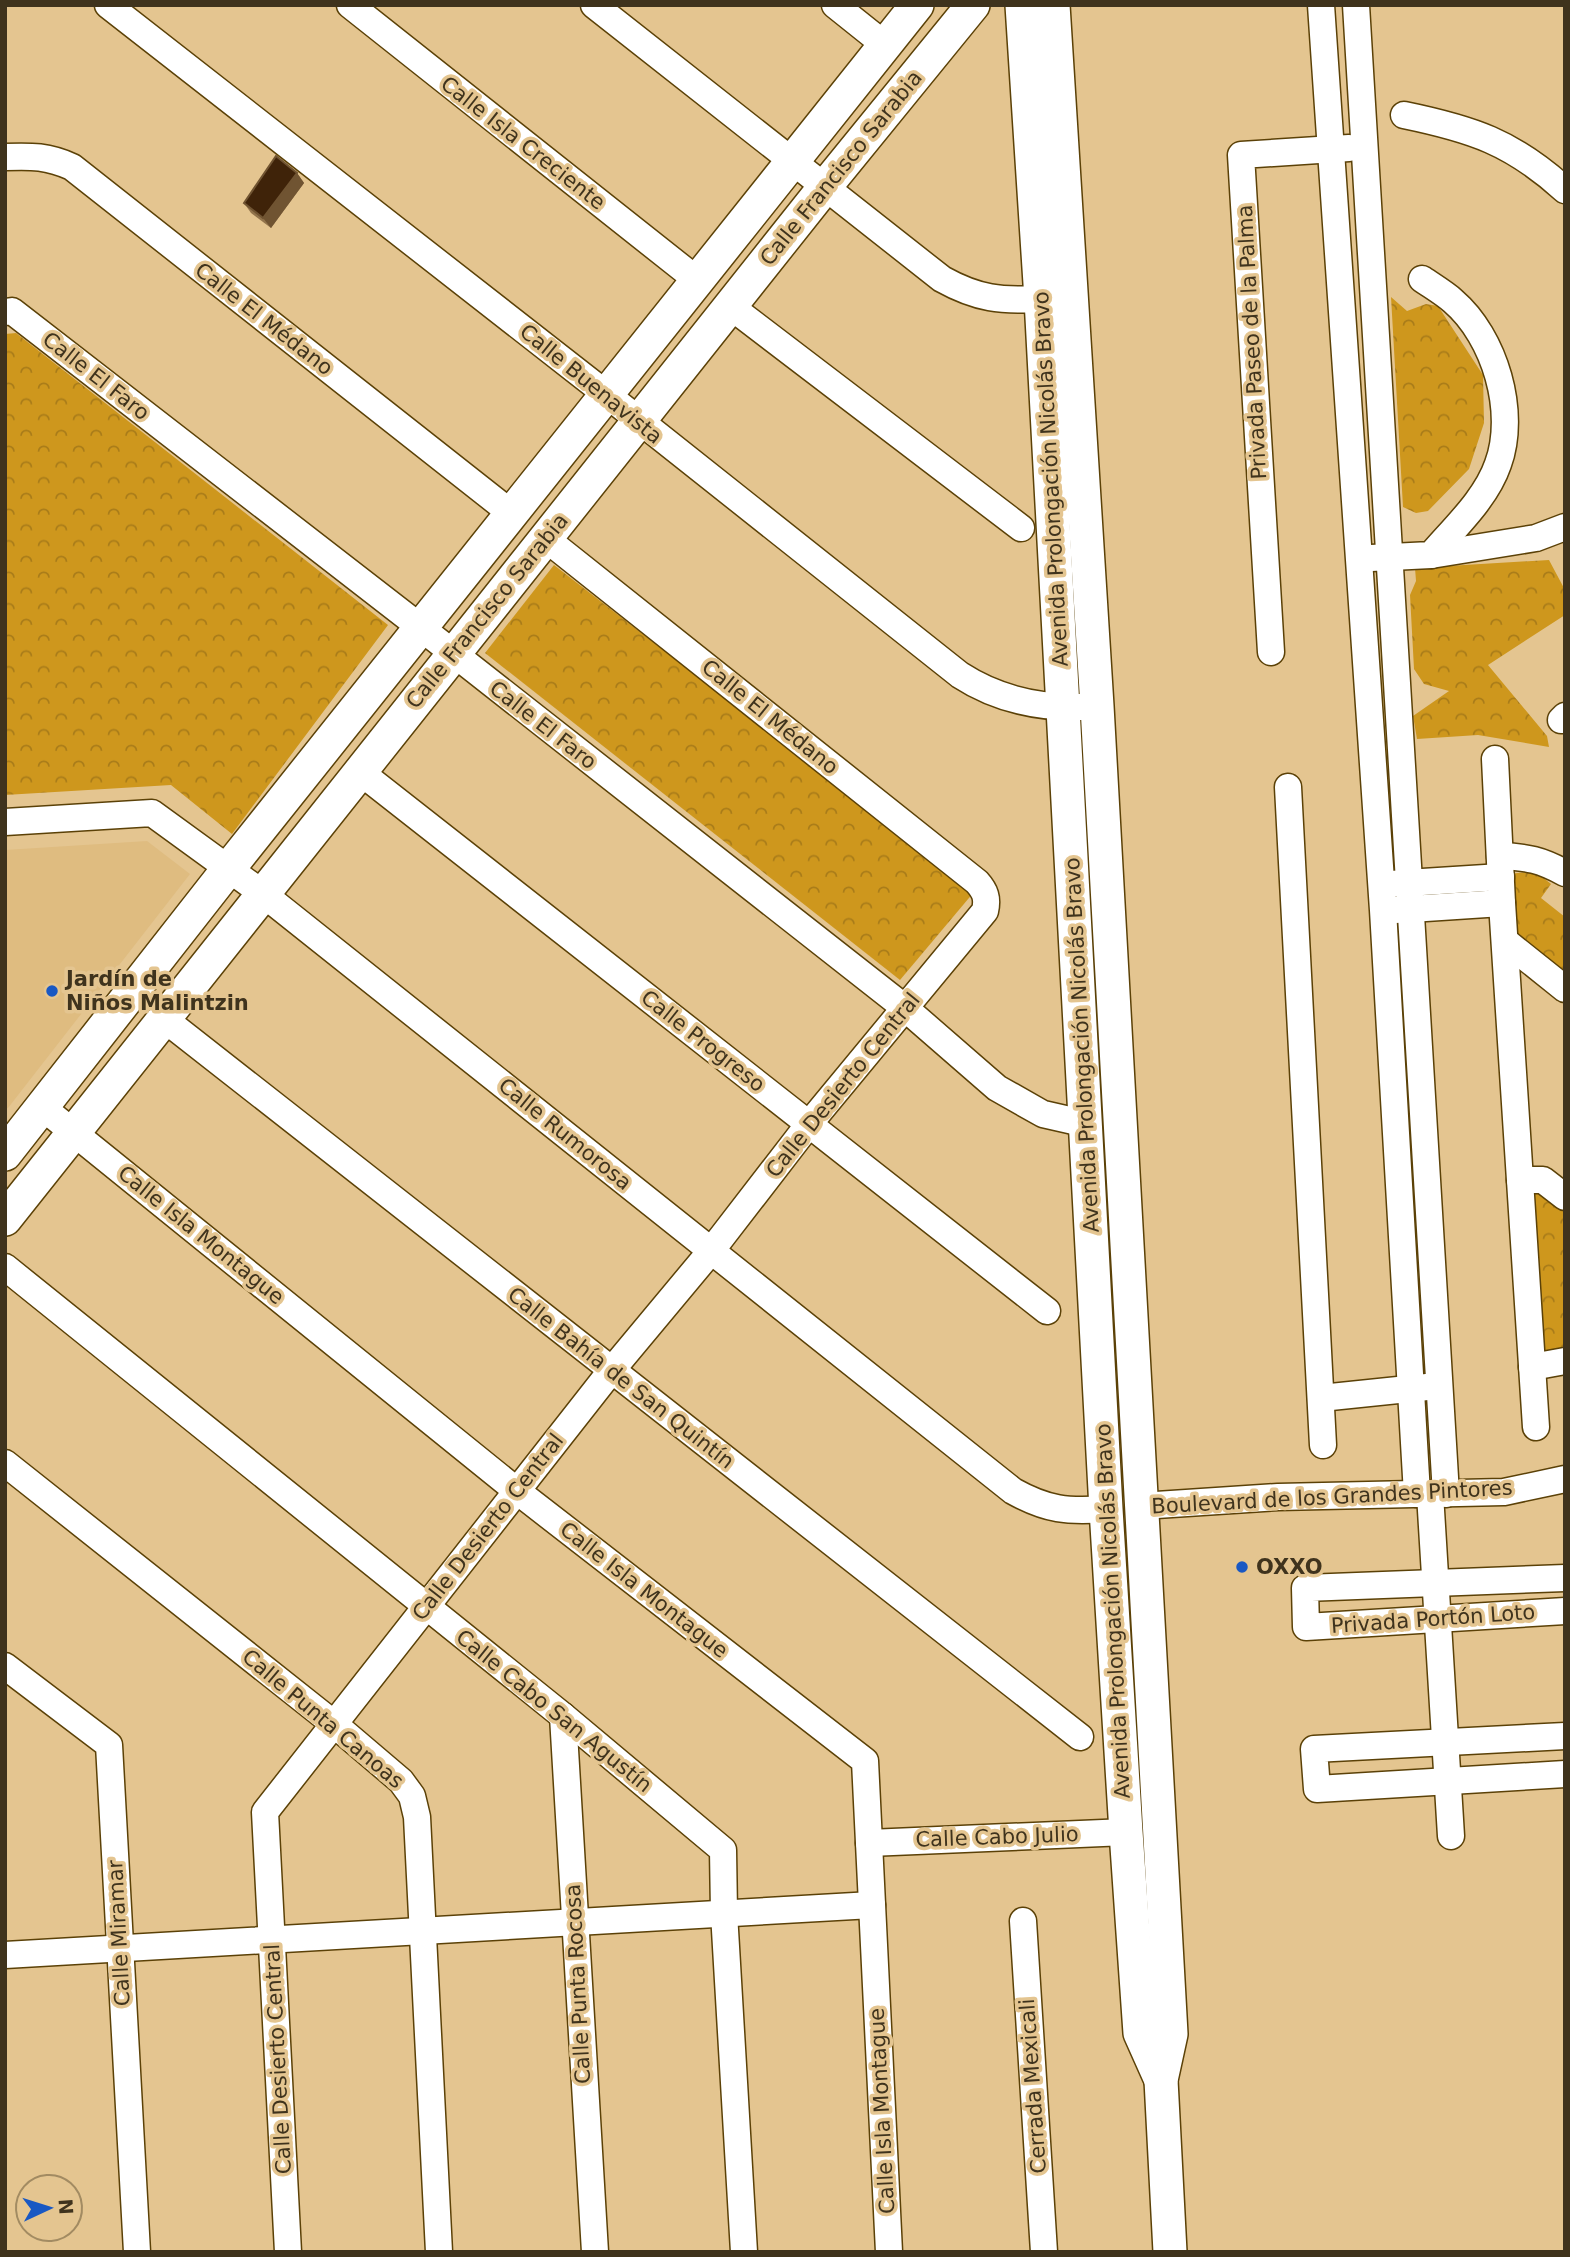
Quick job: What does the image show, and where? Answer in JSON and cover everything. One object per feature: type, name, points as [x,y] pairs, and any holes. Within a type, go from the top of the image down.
[{"type":"main road","name":"Calle Francisco Sarabia","points":[[5,1154],[420,627],[917,5]]},
{"type":"main road","name":"Calle Francisco Sarabia","points":[[5,1219],[359,771],[973,5]]},
{"type":"main road","name":"Avenida Prolongación Nicolás Bravo","points":[[1022,5],[1041,299],[1126,1832],[1140,2033],[1161,2080]]},
{"type":"main road","name":"Avenida Prolongación Nicolás Bravo","points":[[1053,5],[1097,706],[1171,2034],[1161,2080],[1170,2252]]},
{"type":"main road","points":[[1106,1509],[1140,1506]]},
{"type":"street","name":"Calle Buenavista","points":[[108,5],[960,675],[981,689],[1003,698],[1063,708],[1097,706]]},
{"type":"street","name":"Calle Isla Creciente","points":[[350,5],[697,280]]},
{"type":"street","points":[[594,5],[942,279],[978,296],[1004,300],[1041,299]]},
{"type":"street","points":[[835,5],[885,45]]},
{"type":"street","points":[[1321,5],[1382,898],[1410,1382],[1431,1494]]},
{"type":"street","points":[[1356,5],[1439,1379],[1431,1494],[1451,1836]]},
{"type":"street","points":[[1404,115],[1460,127],[1512,149],[1565,190]]},
{"type":"street","name":"Privada Paseo de la Palma","points":[[1271,652],[1241,156],[1301,153],[1332,148],[1364,149]]},
{"type":"street","name":"Calle El Médano","points":[[5,158],[53,158],[72,167],[511,513]]},
{"type":"street","points":[[1422,279],[1454,302],[1479,333],[1496,366],[1504,403],[1505,433],[1498,465],[1486,488],[1431,555]]},
{"type":"street","points":[[730,306],[1021,528]]},
{"type":"street","name":"Calle El Faro","points":[[5,312],[12,311],[420,627],[905,1008],[998,1088],[1042,1114],[1087,1125]]},
{"type":"street","points":[[1359,559],[1431,555],[1536,538],[1565,527]]},
{"type":"street","name":"Calle El Médano","points":[[545,538],[977,881],[984,890],[987,901]]},
{"type":"street","points":[[1495,759],[1536,1427]]},
{"type":"street","name":"Calle Progreso","points":[[359,771],[1047,1311]]},
{"type":"street","points":[[1288,787],[1323,1445]]},
{"type":"street","name":"Calle Rumorosa","points":[[5,822],[152,813],[262,893],[1013,1491],[1032,1502],[1051,1508],[1074,1512],[1106,1509]]},
{"type":"street","points":[[1410,896],[1535,859],[1565,873]]},
{"type":"street","points":[[1382,898],[1410,896],[1502,903]]},
{"type":"street","name":"Calle Desierto Central","points":[[288,2252],[265,1812],[611,1371],[711,1251],[809,1124],[985,911],[987,901]]},
{"type":"street","points":[[1505,941],[1565,989]]},
{"type":"street","name":"Calle Bahía de San Quintín","points":[[163,1018],[1080,1737]]},
{"type":"street","name":"Calle Isla Montague","points":[[42,1107],[517,1491],[865,1761],[889,2252]]},
{"type":"street","points":[[1520,1180],[1543,1180],[1565,1197]]},
{"type":"street","name":"Calle Cabo San Agustín","points":[[5,1267],[563,1716],[723,1850],[724,1913],[744,2252]]},
{"type":"street","points":[[1532,1367],[1565,1361]]},
{"type":"street","points":[[1320,1390],[1439,1379]]},
{"type":"street","name":"Calle Punta Canoas","points":[[5,1463],[334,1724],[401,1781],[412,1796],[417,1817],[439,2252]]},
{"type":"street","name":"Boulevard de los Grandes Pintores","points":[[1140,1506],[1278,1497],[1504,1492],[1565,1479]]},
{"type":"street","name":"Privada Portón Loto","points":[[1565,1578],[1305,1588],[1306,1627],[1565,1611]]},
{"type":"street","name":"Calle Miramar","points":[[5,1666],[109,1745],[137,2252]]},
{"type":"street","name":"Calle Punta Rocosa","points":[[563,1716],[595,2252]]},
{"type":"street","points":[[1565,1736],[1314,1749],[1317,1789],[1565,1774]]},
{"type":"street","name":"Calle Cabo Julio","points":[[869,1843],[1126,1832]]},
{"type":"street","points":[[5,1955],[872,1905]]},
{"type":"street","name":"Cerrada Mexicali","points":[[1023,1921],[1044,2252]]},
{"type":"shaded area","name":"Jardín de Niños Malintzin","points":[[147,841],[190,874],[5,1109],[5,850]]},
{"type":"green space","points":[[1391,297],[1407,311],[1426,304],[1438,306],[1483,375],[1484,423],[1469,469],[1428,511],[1416,513],[1403,507]]},
{"type":"green space","points":[[16,333],[388,625],[232,834],[171,785],[5,795],[5,334]]},
{"type":"green space","points":[[1549,560],[1565,590],[1565,615],[1488,665],[1547,736],[1549,747],[1478,735],[1417,739],[1413,716],[1449,691],[1424,684],[1414,669],[1410,595],[1416,581],[1415,568]]},
{"type":"green space","points":[[554,565],[974,892],[900,980],[485,653]]},
{"type":"green space","points":[[1535,871],[1551,884],[1541,898],[1565,917],[1565,971],[1560,976],[1513,938],[1509,874]]},
{"type":"green space","points":[[1546,1191],[1565,1207],[1565,1357],[1535,1360],[1526,1192]]},
{"type":"building","points":[[276,156],[297,173],[263,218],[244,203]]},
{"type":"place","name":"Jardín de Niños Malintzin","points":[[52,991]]},
{"type":"place","name":"OXXO","points":[[1242,1567]]}]
